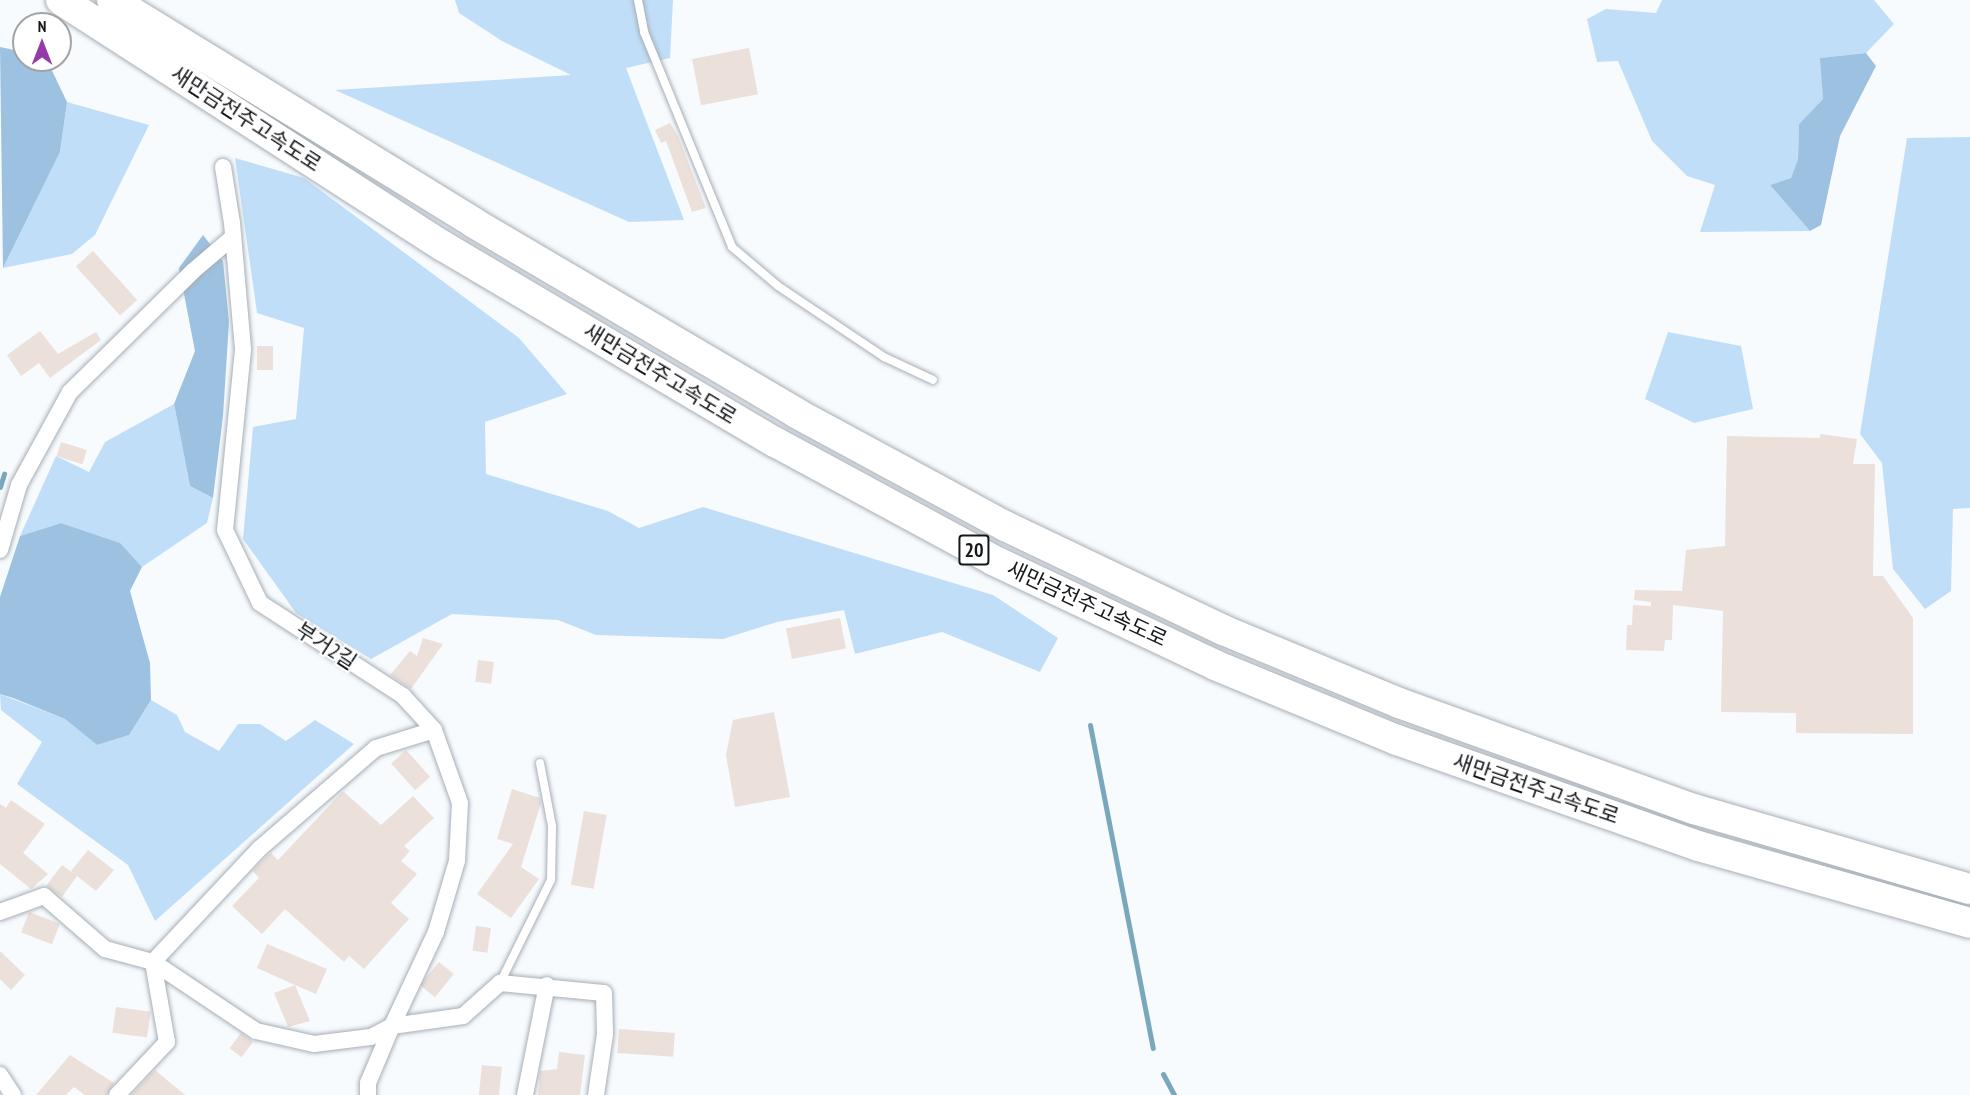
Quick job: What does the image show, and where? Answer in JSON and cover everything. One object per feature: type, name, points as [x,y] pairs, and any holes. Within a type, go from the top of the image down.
[{"type":"highway","name":"새만금전주고속도로","points":[[61,0],[443,246],[776,442],[993,560],[1215,664],[1397,740],[1698,846],[1970,923]]},
{"type":"highway","name":"새만금전주고속도로","points":[[112,0],[474,224],[796,413],[1005,526],[1222,630],[1399,703],[1694,809],[1970,889]]},
{"type":"street","name":"부거2길","points":[[223,168],[233,237],[243,350],[225,530],[260,603],[403,696],[434,730],[460,803],[457,861],[436,932],[368,1083],[368,1095]]},
{"type":"street","points":[[0,550],[19,485],[70,392],[193,271],[233,237]]},
{"type":"street","points":[[153,962],[260,848],[376,748],[434,730]]},
{"type":"street","points":[[0,912],[44,896],[105,949],[153,962],[256,1030],[314,1044],[371,1037],[392,1026],[463,1016],[500,983],[604,993],[605,1035],[596,1095]]},
{"type":"street","points":[[117,1095],[167,1042],[153,962]]},
{"type":"street","points":[[525,1095],[547,986]]},
{"type":"street","points":[[0,1075],[13,1095]]},
{"type":"lane","points":[[638,0],[644,32],[732,247],[778,286],[884,357],[933,380]]},
{"type":"lane","points":[[500,983],[551,880],[552,826],[540,762]]},
{"type":"shaded area","points":[[455,0],[673,0],[670,58],[626,68],[684,220],[629,222],[335,90],[571,75],[502,41],[459,13]]},
{"type":"shaded area","points":[[1662,0],[1874,0],[1894,24],[1866,53],[1821,58],[1823,99],[1799,124],[1798,159],[1791,178],[1770,185],[1810,231],[1700,232],[1715,185],[1687,176],[1652,141],[1618,61],[1597,62],[1587,19],[1606,9],[1656,13]]},
{"type":"shaded area","points":[[0,47],[12,50],[12,72],[53,72],[67,102],[60,152],[3,268]]},
{"type":"shaded area","points":[[1866,53],[1876,66],[1840,136],[1821,225],[1810,231],[1770,185],[1791,178],[1798,159],[1799,124],[1823,99],[1820,58]]},
{"type":"shaded area","points":[[67,102],[149,125],[95,235],[72,254],[3,268],[60,152]]},
{"type":"shaded area","points":[[1970,137],[1970,508],[1953,509],[1951,591],[1925,609],[1893,569],[1882,463],[1860,434],[1907,138]]},
{"type":"shaded area","points":[[235,158],[304,178],[519,338],[567,394],[485,422],[486,474],[608,511],[639,528],[703,507],[993,595],[1058,638],[1040,672],[942,632],[855,654],[844,610],[777,622],[723,639],[596,635],[558,620],[452,614],[371,659],[296,613],[243,539],[253,427],[296,419],[304,328],[257,313]]},
{"type":"shaded area","points":[[203,235],[223,261],[229,322],[223,416],[213,498],[190,486],[174,404],[195,351],[179,268]]},
{"type":"shaded area","points":[[1668,332],[1741,346],[1753,409],[1694,423],[1645,399]]},
{"type":"shaded area","points":[[174,404],[190,486],[213,498],[207,523],[142,567],[119,543],[61,523],[20,536],[56,456],[89,472],[105,442]]},
{"type":"shaded area","points":[[61,523],[120,543],[142,567],[130,591],[150,663],[151,700],[129,735],[97,745],[65,719],[0,694],[0,597],[20,536]]},
{"type":"shaded area","points":[[0,694],[65,719],[97,745],[129,735],[151,700],[177,715],[185,732],[219,751],[238,724],[260,724],[286,741],[315,720],[354,744],[155,921],[128,865],[17,784],[42,742],[1,710]]},
{"type":"building","points":[[749,48],[758,94],[701,105],[692,59]]},
{"type":"building","points":[[670,123],[678,136],[706,208],[692,212],[666,141],[661,143],[655,130]]},
{"type":"building","points":[[93,251],[137,300],[120,315],[76,266]]},
{"type":"building","points":[[40,331],[58,354],[96,332],[101,340],[50,378],[39,363],[21,376],[7,355]]},
{"type":"building","points":[[257,346],[273,346],[273,370],[257,370]]},
{"type":"building","points":[[1820,434],[1857,439],[1853,464],[1875,464],[1873,576],[1883,576],[1913,618],[1913,734],[1796,733],[1796,713],[1721,712],[1723,611],[1673,605],[1672,640],[1665,640],[1664,651],[1626,650],[1627,625],[1632,625],[1633,605],[1651,606],[1651,602],[1634,600],[1635,590],[1682,591],[1686,550],[1725,546],[1727,436],[1820,438]]},
{"type":"building","points":[[61,442],[87,450],[82,464],[57,456]]},
{"type":"building","points":[[840,618],[846,648],[792,659],[786,628]]},
{"type":"building","points":[[423,638],[443,644],[411,689],[390,675],[410,651],[417,656]]},
{"type":"building","points":[[478,660],[494,662],[491,684],[475,682]]},
{"type":"building","points":[[774,712],[790,797],[735,807],[726,755],[733,720]]},
{"type":"building","points":[[406,750],[430,777],[415,790],[391,763]]},
{"type":"building","points":[[512,789],[540,798],[541,803],[521,867],[539,879],[511,918],[477,894],[513,844],[497,839]]},
{"type":"building","points":[[343,791],[381,825],[413,796],[434,818],[404,846],[410,851],[401,861],[417,874],[391,903],[409,919],[364,969],[349,956],[344,962],[285,909],[262,934],[232,906],[259,878],[253,871],[267,856],[271,853],[278,860]]},
{"type":"building","points":[[11,800],[45,824],[23,853],[48,874],[31,889],[0,864],[0,804],[6,808]]},
{"type":"building","points":[[584,811],[607,815],[594,889],[571,885]]},
{"type":"building","points":[[88,850],[114,870],[96,891],[77,876],[62,897],[46,886],[62,865],[74,874],[71,871]]},
{"type":"building","points":[[29,912],[60,924],[52,944],[21,933]]},
{"type":"building","points":[[476,926],[491,928],[487,953],[473,951]]},
{"type":"building","points":[[267,944],[327,969],[316,994],[257,968]]},
{"type":"building","points":[[0,951],[25,975],[11,990],[0,979]]},
{"type":"building","points":[[439,962],[454,974],[435,997],[420,985]]},
{"type":"building","points":[[295,985],[310,1021],[288,1027],[274,993]]},
{"type":"building","points":[[116,1007],[151,1012],[147,1038],[112,1033]]},
{"type":"building","points":[[619,1029],[675,1033],[673,1057],[617,1053]]},
{"type":"building","points":[[241,1033],[253,1042],[242,1057],[230,1048]]},
{"type":"building","points":[[559,1052],[585,1055],[580,1095],[538,1095],[540,1071],[557,1069]]},
{"type":"building","points":[[70,1055],[114,1083],[107,1095],[85,1095],[74,1087],[66,1095],[36,1095]]},
{"type":"building","points":[[482,1065],[502,1067],[499,1095],[479,1095]]},
{"type":"building","points":[[155,1070],[162,1076],[185,1095],[131,1095]]},
{"type":"waterway","points":[[0,487],[4,474]]},
{"type":"waterway","points":[[1090,725],[1153,1048]]},
{"type":"waterway","points":[[1163,1074],[1174,1095]]}]
